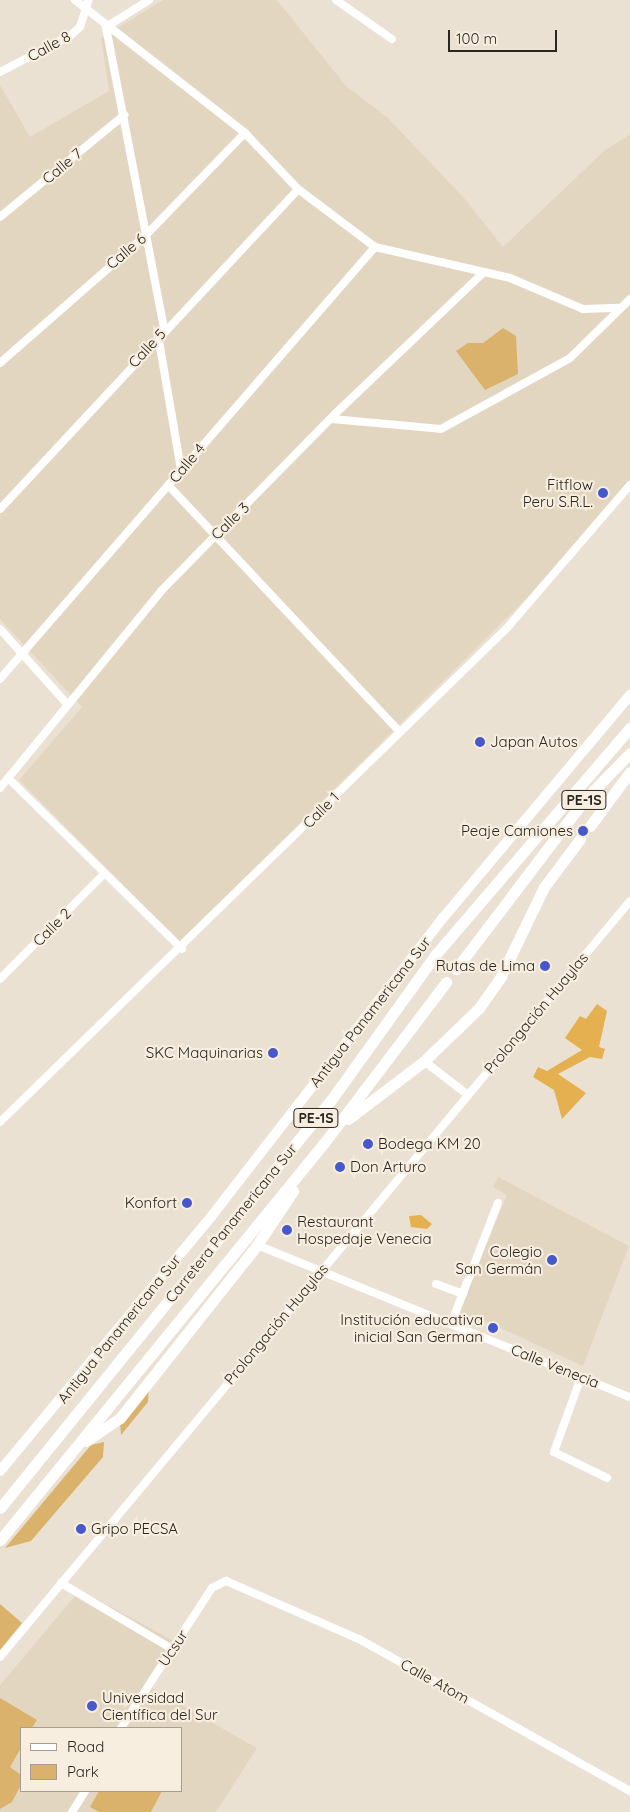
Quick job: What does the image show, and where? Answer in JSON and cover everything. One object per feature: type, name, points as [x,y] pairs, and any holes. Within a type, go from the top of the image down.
[{"type":"highway","name":"Carretera Panamericana Sur","points":[[0,1508],[330,1100],[436,954],[630,728]]},
{"type":"highway","name":"PE-1S","points":[[456,968],[586,799],[630,753]]},
{"type":"highway","name":"PE-1S","points":[[590,826],[630,772]]},
{"type":"highway","name":"Carretera Panamericana Sur","points":[[334,1129],[424,1061],[480,1008],[501,976],[544,887],[580,839]]},
{"type":"highway","name":"Carretera Panamericana Sur","points":[[0,1540],[324,1143],[446,982]]},
{"type":"highway","points":[[76,1447],[120,1418],[257,1245],[324,1143]]},
{"type":"main road","name":"Antigua Panamericana Sur","points":[[0,1471],[201,1229],[443,918],[630,695]]},
{"type":"street","points":[[75,0],[106,27],[245,133],[298,189],[375,247],[482,274],[510,278],[583,309],[620,308]]},
{"type":"street","name":"Calle 8","points":[[0,72],[71,35],[80,27],[89,0]]},
{"type":"street","points":[[106,27],[149,0]]},
{"type":"street","points":[[336,0],[392,39]]},
{"type":"street","points":[[106,27],[164,329]]},
{"type":"street","name":"Calle 7","points":[[0,217],[124,115]]},
{"type":"street","name":"Calle 6","points":[[0,363],[146,234],[245,133]]},
{"type":"street","name":"Calle 5","points":[[0,509],[158,335],[298,189]]},
{"type":"street","name":"Calle 4","points":[[0,680],[24,656],[168,485],[375,247]]},
{"type":"street","name":"Calle 3","points":[[0,788],[162,590],[332,419],[482,274]]},
{"type":"street","points":[[332,419],[441,429],[570,358],[630,299]]},
{"type":"street","points":[[158,335],[181,470]]},
{"type":"street","points":[[168,485],[400,732]]},
{"type":"street","name":"Calle 1","points":[[0,1122],[182,949],[507,628],[630,485]]},
{"type":"street","points":[[0,630],[67,704]]},
{"type":"street","points":[[8,778],[182,949]]},
{"type":"street","name":"Calle 2","points":[[0,980],[104,874]]},
{"type":"street","name":"Prolongación Huaylas","points":[[0,1657],[320,1270],[630,900]]},
{"type":"street","points":[[424,1061],[468,1095]]},
{"type":"street","points":[[451,1324],[498,1203]]},
{"type":"street","name":"Calle Venecia","points":[[257,1245],[630,1397]]},
{"type":"street","points":[[436,1284],[463,1294]]},
{"type":"street","points":[[582,1377],[554,1452],[607,1478]]},
{"type":"street","name":"Ucsur","points":[[122,1727],[212,1588],[234,1582]]},
{"type":"street","name":"Calle Atom","points":[[234,1582],[359,1638],[630,1791]]},
{"type":"street","points":[[62,1583],[172,1649]]},
{"type":"street","points":[[72,1812],[84,1792]]},
{"type":"shaded area","points":[[163,0],[277,0],[346,86],[388,118],[464,198],[503,247],[604,151],[630,134],[630,480],[529,596],[180,942],[19,780],[82,707],[0,619],[0,85],[30,137],[109,91],[101,38]]},
{"type":"shaded area","points":[[597,1004],[607,1011],[599,1047],[605,1049],[602,1059],[590,1057],[558,1074],[586,1093],[562,1119],[554,1090],[533,1077],[538,1067],[547,1071],[582,1050],[565,1038],[580,1016],[586,1019]]},
{"type":"shaded area","name":"Colegio San Germán","points":[[498,1177],[629,1246],[583,1366],[485,1321],[474,1322],[457,1316],[507,1195],[493,1187]]},
{"type":"shaded area","points":[[421,1215],[432,1224],[427,1229],[411,1227],[409,1216]]},
{"type":"shaded area","name":"Universidad Científica del Sur","points":[[80,1590],[172,1640],[146,1685],[257,1748],[216,1812],[0,1812],[0,1685]]},
{"type":"green space","points":[[503,328],[516,336],[518,374],[485,390],[456,351],[468,343],[483,343]]},
{"type":"green space","points":[[149,1385],[148,1402],[121,1435],[120,1422]]},
{"type":"green space","points":[[104,1442],[103,1457],[31,1541],[5,1548],[91,1445]]},
{"type":"green space","points":[[0,1604],[22,1623],[0,1650]]},
{"type":"green space","points":[[0,1698],[37,1720],[33,1727],[20,1727],[20,1750],[10,1767],[20,1774],[20,1787],[12,1802],[0,1809]]},
{"type":"green space","points":[[98,1792],[161,1792],[151,1812],[99,1812],[90,1807]]},
{"type":"place","name":"Fitflow Peru S.R.L.","points":[[603,493]]},
{"type":"place","name":"Japan Autos","points":[[480,742]]},
{"type":"place","name":"Peaje Camiones","points":[[583,831]]},
{"type":"place","name":"Rutas de Lima","points":[[545,966]]},
{"type":"place","name":"SKC Maquinarias","points":[[273,1053]]},
{"type":"place","name":"Bodega KM 20","points":[[368,1144]]},
{"type":"place","name":"Don Arturo","points":[[340,1167]]},
{"type":"place","name":"Konfort","points":[[187,1203]]},
{"type":"place","name":"Restaurant Hospedaje Venecia","points":[[287,1230]]},
{"type":"place","name":"Colegio San Germán","points":[[552,1260]]},
{"type":"place","name":"Institución educativa inicial San German","points":[[493,1328]]},
{"type":"place","name":"Gripo PECSA","points":[[81,1529]]},
{"type":"place","name":"Universidad Científica del Sur","points":[[92,1706]]}]
